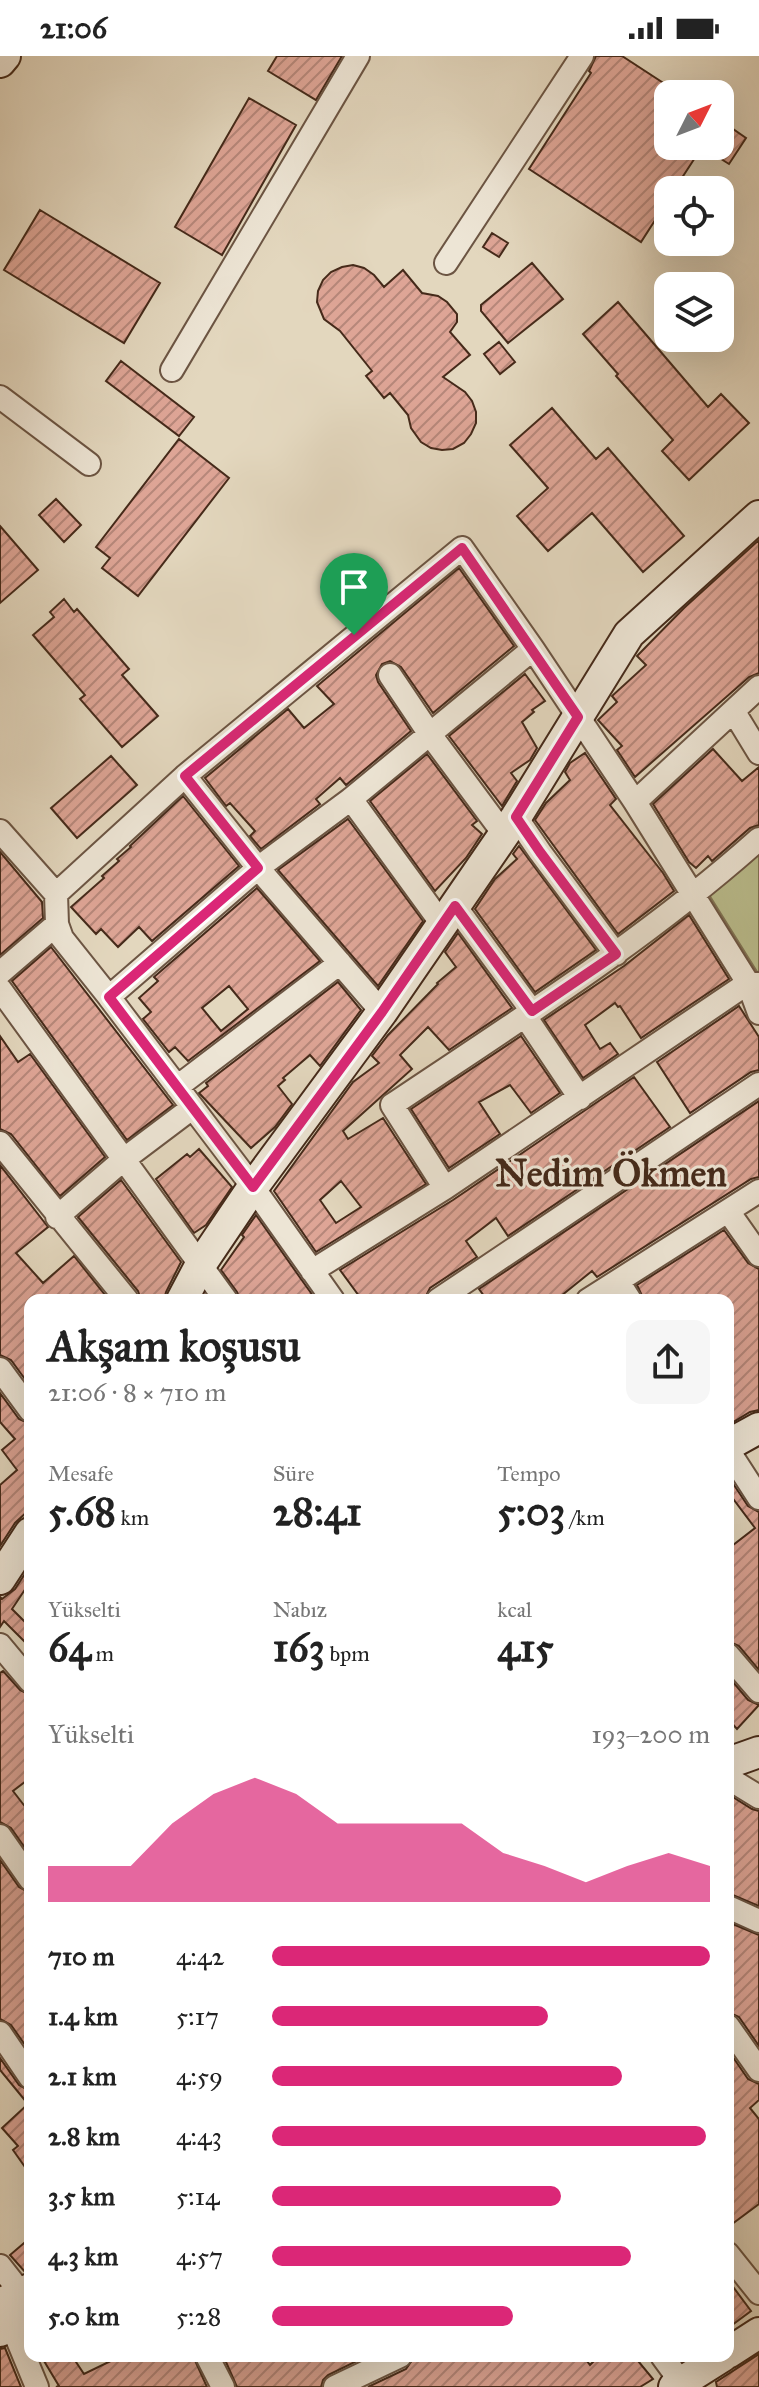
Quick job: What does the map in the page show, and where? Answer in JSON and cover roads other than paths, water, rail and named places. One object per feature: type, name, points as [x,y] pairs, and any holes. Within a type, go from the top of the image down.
[{"type":"street","points":[[0,62],[5,56]]},
{"type":"street","points":[[172,370],[358,56]]},
{"type":"street","points":[[446,263],[582,56]]},
{"type":"street","points":[[0,397],[89,464]]},
{"type":"street","points":[[185,1294],[201,1264],[253,1187],[382,1012],[510,825],[629,634],[759,516]]},
{"type":"street","points":[[56,894],[185,776],[462,548],[533,649],[635,802],[692,896],[754,984],[759,1013]]},
{"type":"street","points":[[109,997],[258,868],[351,799],[533,649]]},
{"type":"street","points":[[390,675],[429,733],[549,865],[616,954]]},
{"type":"street","points":[[635,802],[759,687]]},
{"type":"street","points":[[734,712],[759,753]]},
{"type":"street","points":[[185,776],[258,868],[382,1012]]},
{"type":"street","points":[[351,799],[528,1014],[580,1098]]},
{"type":"street","points":[[0,831],[56,894],[57,924],[62,938],[253,1187],[329,1294]]},
{"type":"street","points":[[445,1188],[392,1105],[616,954],[692,896],[759,839]]},
{"type":"street","points":[[0,973],[57,924]]},
{"type":"street","points":[[177,1087],[340,963]]},
{"type":"street","points":[[312,1271],[445,1188],[754,984]]},
{"type":"street","points":[[0,989],[222,1294]]},
{"type":"street","points":[[447,1294],[759,1084]]},
{"type":"street","points":[[57,1217],[123,1160],[192,1108]]},
{"type":"street","points":[[0,1143],[122,1294]]},
{"type":"street","points":[[597,1294],[759,1191]]},
{"type":"street","points":[[728,1211],[759,1255]]},
{"type":"street","points":[[618,1281],[626,1294]]},
{"type":"street","points":[[0,1369],[24,1402]]},
{"type":"street","points":[[734,1443],[759,1428]]},
{"type":"street","points":[[734,1457],[759,1498]]},
{"type":"street","points":[[3,1566],[24,1540]]},
{"type":"street","points":[[0,1645],[24,1674]]},
{"type":"street","points":[[734,1662],[759,1691]]},
{"type":"street","points":[[734,1761],[759,1752]]},
{"type":"street","points":[[734,1776],[759,1769]]},
{"type":"street","points":[[734,1782],[759,1797]]},
{"type":"street","points":[[0,1836],[24,1870]]},
{"type":"street","points":[[734,1910],[759,1921]]},
{"type":"street","points":[[0,2033],[24,2068]]},
{"type":"street","points":[[734,2035],[759,2070]]},
{"type":"street","points":[[734,2262],[759,2293]]},
{"type":"street","points":[[0,2266],[24,2338]]},
{"type":"street","points":[[734,2350],[759,2333]]},
{"type":"street","points":[[30,2362],[37,2387]]},
{"type":"street","points":[[210,2362],[223,2387]]},
{"type":"street","points":[[335,2387],[384,2362]]},
{"type":"street","points":[[677,2362],[703,2372]]},
{"type":"district","name":"Nedim Ökmen","points":[[611,1173]]}]
